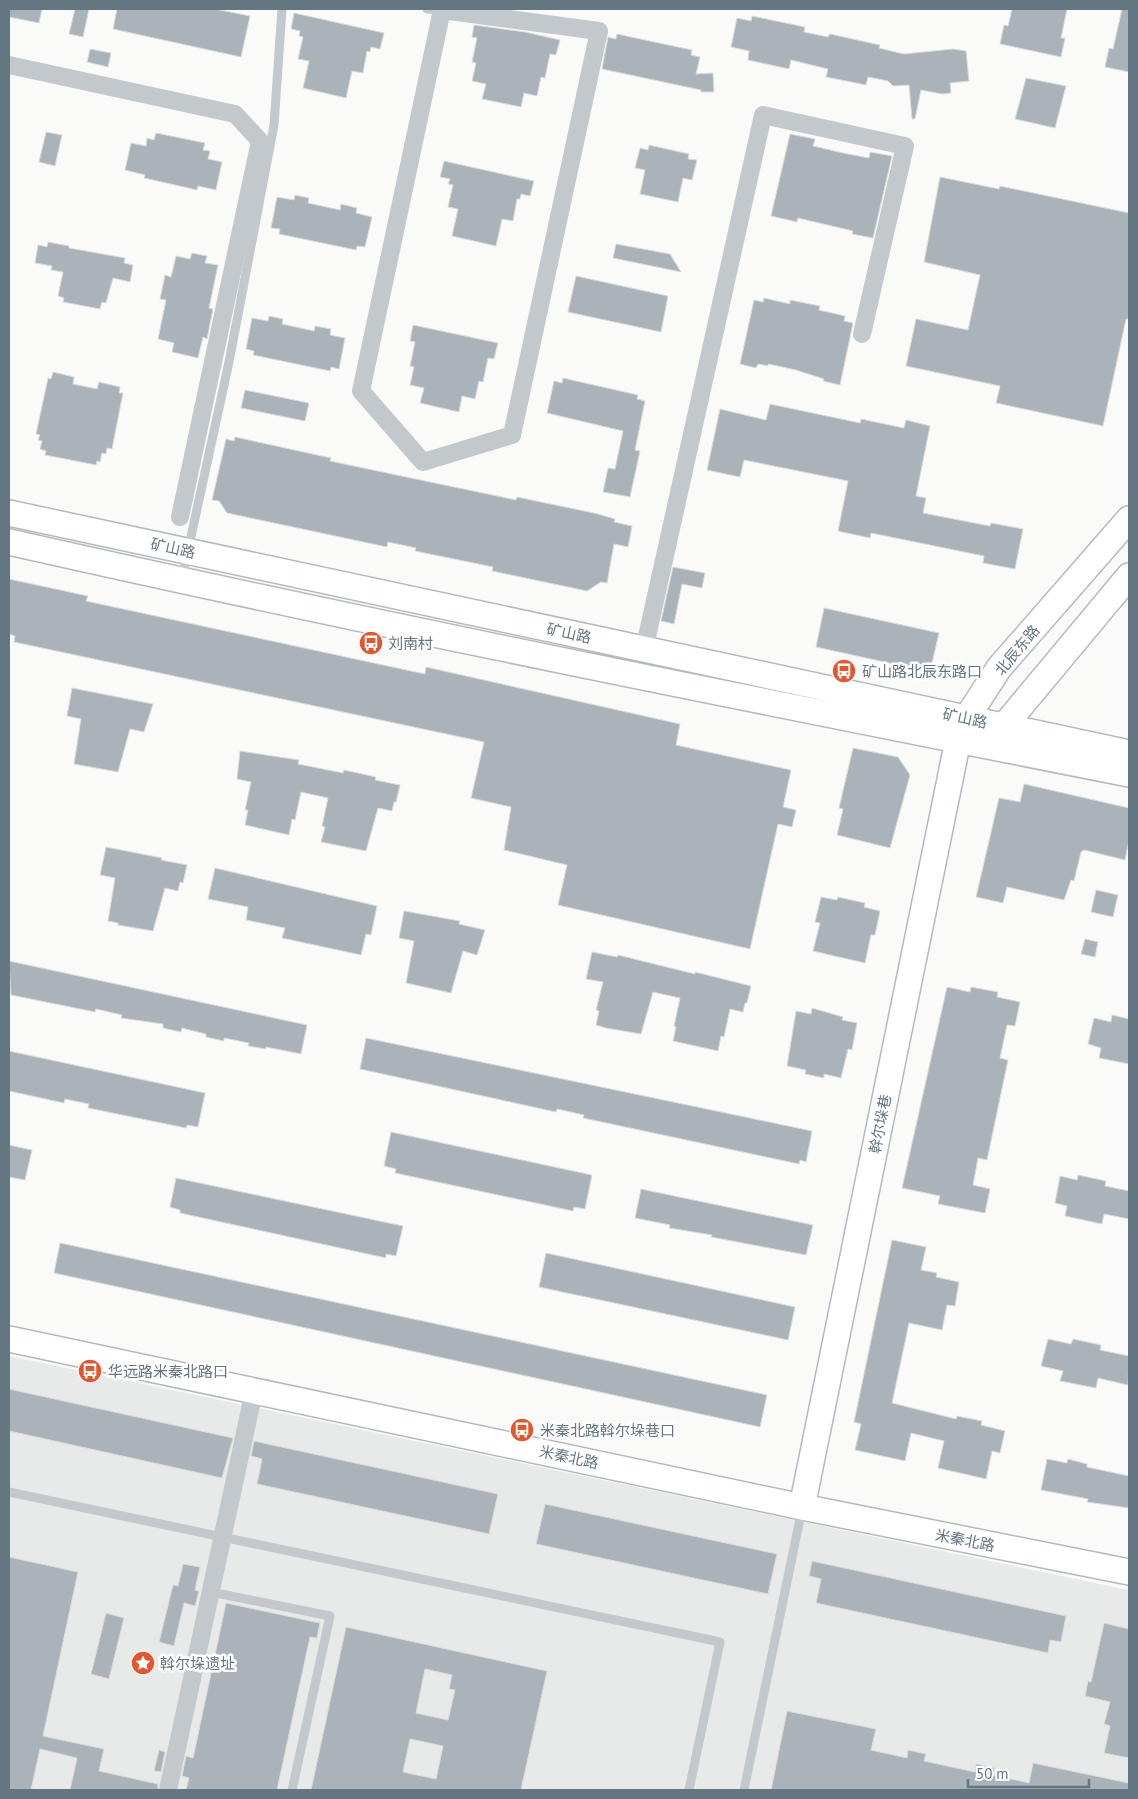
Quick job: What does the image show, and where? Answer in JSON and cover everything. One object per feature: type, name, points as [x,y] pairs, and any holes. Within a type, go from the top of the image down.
[{"type":"street","points":[[435,9],[599,31],[512,434],[423,462],[361,391],[435,9]]},
{"type":"street","points":[[9,65],[235,114],[260,141],[180,517]]},
{"type":"street","points":[[644,650],[763,115],[905,146],[862,334]]},
{"type":"street","name":"矿山路","points":[[9,513],[644,650],[962,729],[1129,774]]},
{"type":"street","name":"北辰东路","points":[[962,729],[1000,668],[1129,519]]},
{"type":"street","name":"矿山路","points":[[9,542],[181,581],[654,680],[962,729]]},
{"type":"street","points":[[962,729],[1004,726],[1129,576]]},
{"type":"street","name":"矿山路","points":[[1004,726],[1129,752]]},
{"type":"street","name":"幹尔垛巷","points":[[802,1507],[962,729]]},
{"type":"street","name":"米秦北路","points":[[9,1339],[802,1507],[1129,1572]]},
{"type":"street","points":[[168,1790],[254,1391]]},
{"type":"lane","points":[[181,581],[229,362],[274,124],[282,9]]},
{"type":"lane","points":[[9,1492],[720,1642],[688,1790]]},
{"type":"lane","points":[[744,1790],[802,1507]]},
{"type":"lane","points":[[211,1592],[330,1616],[292,1790]]},
{"type":"shaded area","points":[[9,1356],[1129,1590],[1129,1790],[9,1790]]},
{"type":"building","points":[[9,9],[42,9],[39,23],[9,17]]},
{"type":"building","points":[[75,9],[89,9],[83,37],[69,34]]},
{"type":"building","points":[[117,9],[215,9],[250,16],[241,57],[113,29]]},
{"type":"building","points":[[1012,9],[1067,9],[1061,38],[1065,38],[1061,57],[1000,44],[1004,25],[1008,26]]},
{"type":"building","points":[[1122,9],[1129,9],[1129,72],[1105,67],[1109,48],[1113,49]]},
{"type":"building","points":[[294,13],[384,33],[380,49],[371,47],[370,52],[367,51],[363,73],[352,71],[346,98],[303,88],[309,61],[298,59],[303,37],[299,36],[300,31],[291,29]]},
{"type":"building","points":[[752,16],[805,27],[804,32],[828,37],[830,34],[880,45],[879,48],[904,54],[953,49],[966,51],[969,81],[950,83],[951,93],[942,94],[921,90],[915,119],[912,119],[909,85],[893,86],[888,81],[868,77],[866,85],[826,77],[828,69],[791,60],[789,69],[748,60],[749,51],[731,47],[737,18],[751,21]]},
{"type":"building","points":[[474,25],[525,32],[560,40],[556,55],[550,54],[545,78],[541,77],[537,96],[524,93],[521,107],[482,99],[486,84],[472,81],[476,63],[472,62],[477,38],[472,37]]},
{"type":"building","points":[[617,34],[692,50],[691,55],[700,57],[696,74],[713,73],[714,92],[701,92],[701,90],[602,69],[608,37],[616,39]]},
{"type":"building","points":[[90,49],[111,53],[108,67],[87,62]]},
{"type":"building","points":[[1026,78],[1066,86],[1055,128],[1015,119]]},
{"type":"building","points":[[46,132],[62,135],[55,166],[39,162]]},
{"type":"building","points":[[156,133],[205,143],[203,150],[210,151],[208,159],[222,162],[216,190],[198,186],[197,190],[144,178],[145,175],[125,170],[131,143],[146,146],[147,138],[154,140]]},
{"type":"building","points":[[790,134],[815,139],[813,146],[843,153],[869,158],[870,152],[892,156],[873,238],[852,234],[853,231],[798,218],[797,222],[771,216]]},
{"type":"building","points":[[649,145],[689,154],[688,159],[697,160],[692,180],[683,178],[678,202],[640,194],[645,170],[635,168],[640,148],[648,150]]},
{"type":"building","points":[[444,161],[534,181],[530,196],[521,194],[520,199],[517,199],[513,221],[502,219],[496,246],[452,236],[458,209],[448,207],[453,185],[448,184],[450,179],[440,177]]},
{"type":"building","points":[[940,177],[999,189],[1000,186],[1129,213],[1129,319],[1126,319],[1103,426],[996,403],[1000,386],[906,366],[916,319],[968,330],[980,275],[924,262]]},
{"type":"building","points":[[295,195],[309,198],[308,203],[340,210],[341,204],[357,208],[356,213],[372,217],[365,247],[357,246],[356,250],[279,234],[280,229],[271,228],[277,197],[294,200]]},
{"type":"building","points":[[48,242],[69,246],[69,248],[125,258],[124,263],[133,265],[130,282],[113,278],[106,303],[102,302],[100,309],[63,302],[64,298],[58,296],[63,272],[51,270],[52,266],[35,263],[38,245],[47,247]]},
{"type":"building","points":[[616,244],[670,254],[681,272],[613,258]]},
{"type":"building","points":[[192,253],[207,256],[205,263],[218,265],[209,308],[213,309],[207,339],[203,337],[198,358],[172,352],[174,343],[158,339],[166,300],[160,299],[165,275],[171,277],[176,256],[190,259]]},
{"type":"building","points":[[576,276],[668,296],[661,332],[568,312]]},
{"type":"building","points":[[764,298],[790,304],[790,300],[820,306],[819,310],[845,316],[844,321],[853,323],[840,385],[823,381],[824,379],[796,370],[768,364],[768,366],[758,364],[756,368],[740,364],[754,300],[763,302]]},
{"type":"building","points":[[269,316],[283,319],[282,324],[314,331],[315,326],[331,329],[330,335],[345,338],[339,369],[331,367],[330,371],[253,355],[254,351],[246,349],[252,318],[268,321]]},
{"type":"building","points":[[413,325],[498,343],[494,359],[488,358],[483,382],[479,381],[475,399],[462,396],[459,412],[420,403],[424,388],[410,385],[414,367],[410,366],[415,342],[410,341]]},
{"type":"building","points":[[53,372],[74,377],[73,384],[97,389],[99,382],[120,387],[119,393],[123,393],[112,449],[107,448],[106,454],[102,453],[100,462],[97,461],[96,465],[45,455],[46,451],[40,449],[42,441],[38,440],[40,435],[36,434],[48,378],[51,379]]},
{"type":"building","points":[[563,378],[638,395],[637,399],[645,401],[635,450],[640,451],[630,497],[603,492],[608,468],[615,469],[623,431],[547,413],[554,381],[562,383]]},
{"type":"building","points":[[245,390],[309,403],[305,421],[241,408]]},
{"type":"building","points":[[770,404],[860,423],[861,419],[904,428],[906,420],[930,426],[916,496],[926,498],[923,513],[990,526],[991,523],[1023,529],[1015,569],[983,563],[984,556],[871,533],[870,538],[838,531],[848,481],[744,460],[740,477],[707,470],[720,409],[766,420]]},
{"type":"building","points":[[235,437],[331,458],[330,461],[516,500],[517,497],[594,513],[615,519],[614,522],[632,526],[628,547],[614,544],[607,583],[601,582],[587,591],[492,571],[493,567],[415,551],[416,548],[388,542],[387,547],[227,513],[219,501],[212,500],[226,439],[234,441]]},
{"type":"building","points":[[673,567],[705,573],[702,588],[682,584],[674,624],[661,621]]},
{"type":"building","points":[[9,579],[88,596],[86,601],[425,674],[426,667],[680,724],[676,745],[791,770],[783,807],[796,810],[792,827],[778,824],[750,949],[558,905],[567,865],[504,850],[511,807],[471,798],[484,742],[14,642],[15,636],[9,634]]},
{"type":"building","points":[[824,608],[939,633],[930,672],[816,647]]},
{"type":"building","points":[[72,688],[153,704],[144,732],[130,729],[118,772],[74,764],[81,719],[67,716]]},
{"type":"building","points":[[853,748],[898,757],[910,775],[890,848],[837,835],[843,809],[839,808]]},
{"type":"building","points":[[240,751],[299,760],[298,764],[343,773],[344,770],[376,777],[375,780],[400,785],[396,802],[394,802],[392,811],[378,808],[366,851],[321,842],[325,827],[322,826],[328,798],[301,792],[295,820],[292,819],[289,835],[245,825],[248,810],[245,810],[251,782],[237,779]]},
{"type":"building","points":[[1024,784],[1129,808],[1129,840],[1125,860],[1084,850],[1081,852],[1074,881],[1071,880],[1064,900],[1007,887],[1003,903],[976,897],[999,798],[1020,802]]},
{"type":"building","points":[[106,847],[187,865],[183,883],[180,882],[178,891],[165,888],[153,931],[118,925],[118,923],[108,921],[115,878],[100,875]]},
{"type":"building","points":[[215,868],[377,906],[371,935],[366,934],[361,955],[282,938],[285,928],[246,920],[248,907],[208,899]]},
{"type":"building","points":[[1096,890],[1118,895],[1113,917],[1091,912]]},
{"type":"building","points":[[821,897],[837,900],[838,897],[865,903],[864,907],[880,911],[875,935],[871,935],[865,963],[813,951],[820,923],[815,922]]},
{"type":"building","points":[[404,911],[460,921],[459,924],[485,930],[477,955],[463,951],[451,993],[406,983],[414,941],[399,938]]},
{"type":"building","points":[[1085,939],[1098,942],[1095,957],[1081,954]]},
{"type":"building","points":[[592,952],[617,957],[618,955],[751,986],[747,1003],[745,1003],[743,1012],[730,1009],[724,1037],[721,1036],[718,1051],[673,1041],[680,998],[653,992],[641,1034],[596,1025],[599,1011],[596,1010],[603,982],[586,979]]},
{"type":"building","points":[[9,961],[307,1025],[301,1054],[266,1047],[266,1049],[248,1046],[249,1043],[224,1038],[224,1041],[206,1037],[206,1034],[182,1028],[181,1032],[163,1028],[163,1024],[121,1018],[122,1015],[96,1009],[95,1012],[11,995]]},
{"type":"building","points":[[947,987],[970,992],[971,987],[998,992],[997,997],[1020,1002],[1015,1026],[1007,1025],[1000,1058],[1008,1060],[987,1160],[978,1158],[973,1185],[990,1189],[985,1213],[938,1204],[940,1196],[902,1188]]},
{"type":"building","points":[[812,1008],[843,1017],[842,1020],[857,1023],[852,1050],[848,1049],[841,1078],[824,1074],[824,1078],[805,1074],[806,1070],[787,1066],[796,1011],[811,1014]]},
{"type":"building","points":[[1112,1015],[1129,1019],[1129,1064],[1099,1058],[1101,1048],[1088,1044],[1094,1018],[1111,1022]]},
{"type":"building","points":[[366,1038],[812,1131],[806,1162],[800,1160],[799,1164],[583,1118],[584,1115],[557,1109],[556,1112],[360,1069]]},
{"type":"building","points":[[9,1051],[205,1093],[198,1127],[187,1125],[186,1128],[88,1108],[89,1104],[65,1099],[64,1103],[9,1091]]},
{"type":"building","points":[[391,1132],[592,1175],[585,1209],[574,1207],[573,1211],[395,1173],[396,1169],[384,1166]]},
{"type":"building","points":[[9,1145],[32,1150],[25,1180],[9,1177]]},
{"type":"building","points":[[1078,1175],[1106,1181],[1105,1186],[1129,1191],[1129,1219],[1104,1214],[1102,1224],[1065,1216],[1067,1206],[1055,1203],[1060,1176],[1077,1180]]},
{"type":"building","points":[[176,1178],[403,1226],[396,1256],[386,1254],[386,1258],[180,1213],[180,1210],[170,1207]]},
{"type":"building","points":[[641,1189],[813,1225],[806,1255],[669,1228],[670,1225],[635,1218]]},
{"type":"building","points":[[892,1240],[926,1247],[921,1270],[937,1273],[936,1277],[959,1282],[955,1306],[947,1305],[942,1330],[909,1323],[892,1403],[956,1419],[957,1416],[982,1421],[981,1425],[1005,1431],[1000,1453],[992,1451],[986,1479],[938,1468],[944,1441],[911,1433],[905,1461],[855,1450],[861,1424],[854,1422]]},
{"type":"building","points":[[60,1243],[767,1395],[760,1427],[54,1273]]},
{"type":"building","points":[[546,1253],[795,1307],[788,1340],[539,1287]]},
{"type":"building","points":[[1048,1339],[1071,1344],[1073,1339],[1101,1345],[1100,1350],[1129,1356],[1128,1385],[1098,1378],[1096,1388],[1060,1381],[1063,1371],[1041,1366]]},
{"type":"building","points":[[9,1389],[233,1438],[222,1478],[9,1431]]},
{"type":"building","points":[[254,1441],[498,1494],[489,1534],[257,1484],[262,1459],[251,1456]]},
{"type":"building","points":[[1047,1459],[1067,1463],[1068,1459],[1087,1464],[1087,1467],[1129,1476],[1129,1508],[1087,1502],[1088,1499],[1041,1490]]},
{"type":"building","points":[[545,1504],[777,1554],[768,1594],[536,1544]]},
{"type":"building","points":[[9,1557],[78,1572],[43,1736],[104,1749],[99,1771],[158,1784],[158,1790],[70,1790],[77,1758],[40,1749],[31,1790],[9,1790]]},
{"type":"building","points":[[812,1561],[1066,1616],[1061,1642],[1050,1640],[1048,1653],[816,1603],[821,1579],[809,1576]]},
{"type":"building","points":[[183,1564],[200,1567],[195,1590],[199,1591],[195,1606],[184,1603],[174,1646],[159,1642],[173,1585],[178,1586]]},
{"type":"building","points":[[226,1603],[320,1623],[317,1638],[310,1637],[277,1790],[186,1790],[189,1778],[182,1776],[186,1756],[193,1758]]},
{"type":"building","points":[[106,1613],[124,1618],[109,1679],[91,1674]]},
{"type":"building","points":[[1104,1623],[1129,1629],[1129,1758],[1104,1753],[1110,1726],[1104,1724],[1110,1702],[1085,1696],[1088,1681],[1091,1682]]},
{"type":"building","points":[[346,1627],[547,1671],[521,1790],[311,1790]],"holes":[[[425,1669],[452,1675],[449,1689],[455,1690],[448,1720],[416,1713]],[[410,1739],[443,1746],[436,1779],[403,1772]]]},
{"type":"building","points":[[787,1711],[876,1729],[871,1750],[907,1758],[908,1750],[926,1754],[924,1761],[975,1772],[976,1764],[995,1768],[993,1775],[1029,1783],[1033,1763],[1129,1783],[1129,1790],[771,1790]]},
{"type":"building","points":[[159,1750],[165,1752],[161,1772],[154,1771]]},
{"type":"place","name":"刘南村","points":[[371,643]]},
{"type":"place","name":"矿山路北辰东路口","points":[[844,671]]},
{"type":"place","name":"华远路米秦北路口","points":[[90,1371]]},
{"type":"place","name":"米秦北路斡尔垛巷口","points":[[522,1430]]},
{"type":"place","name":"斡尔垛遗址","points":[[143,1663]]}]
